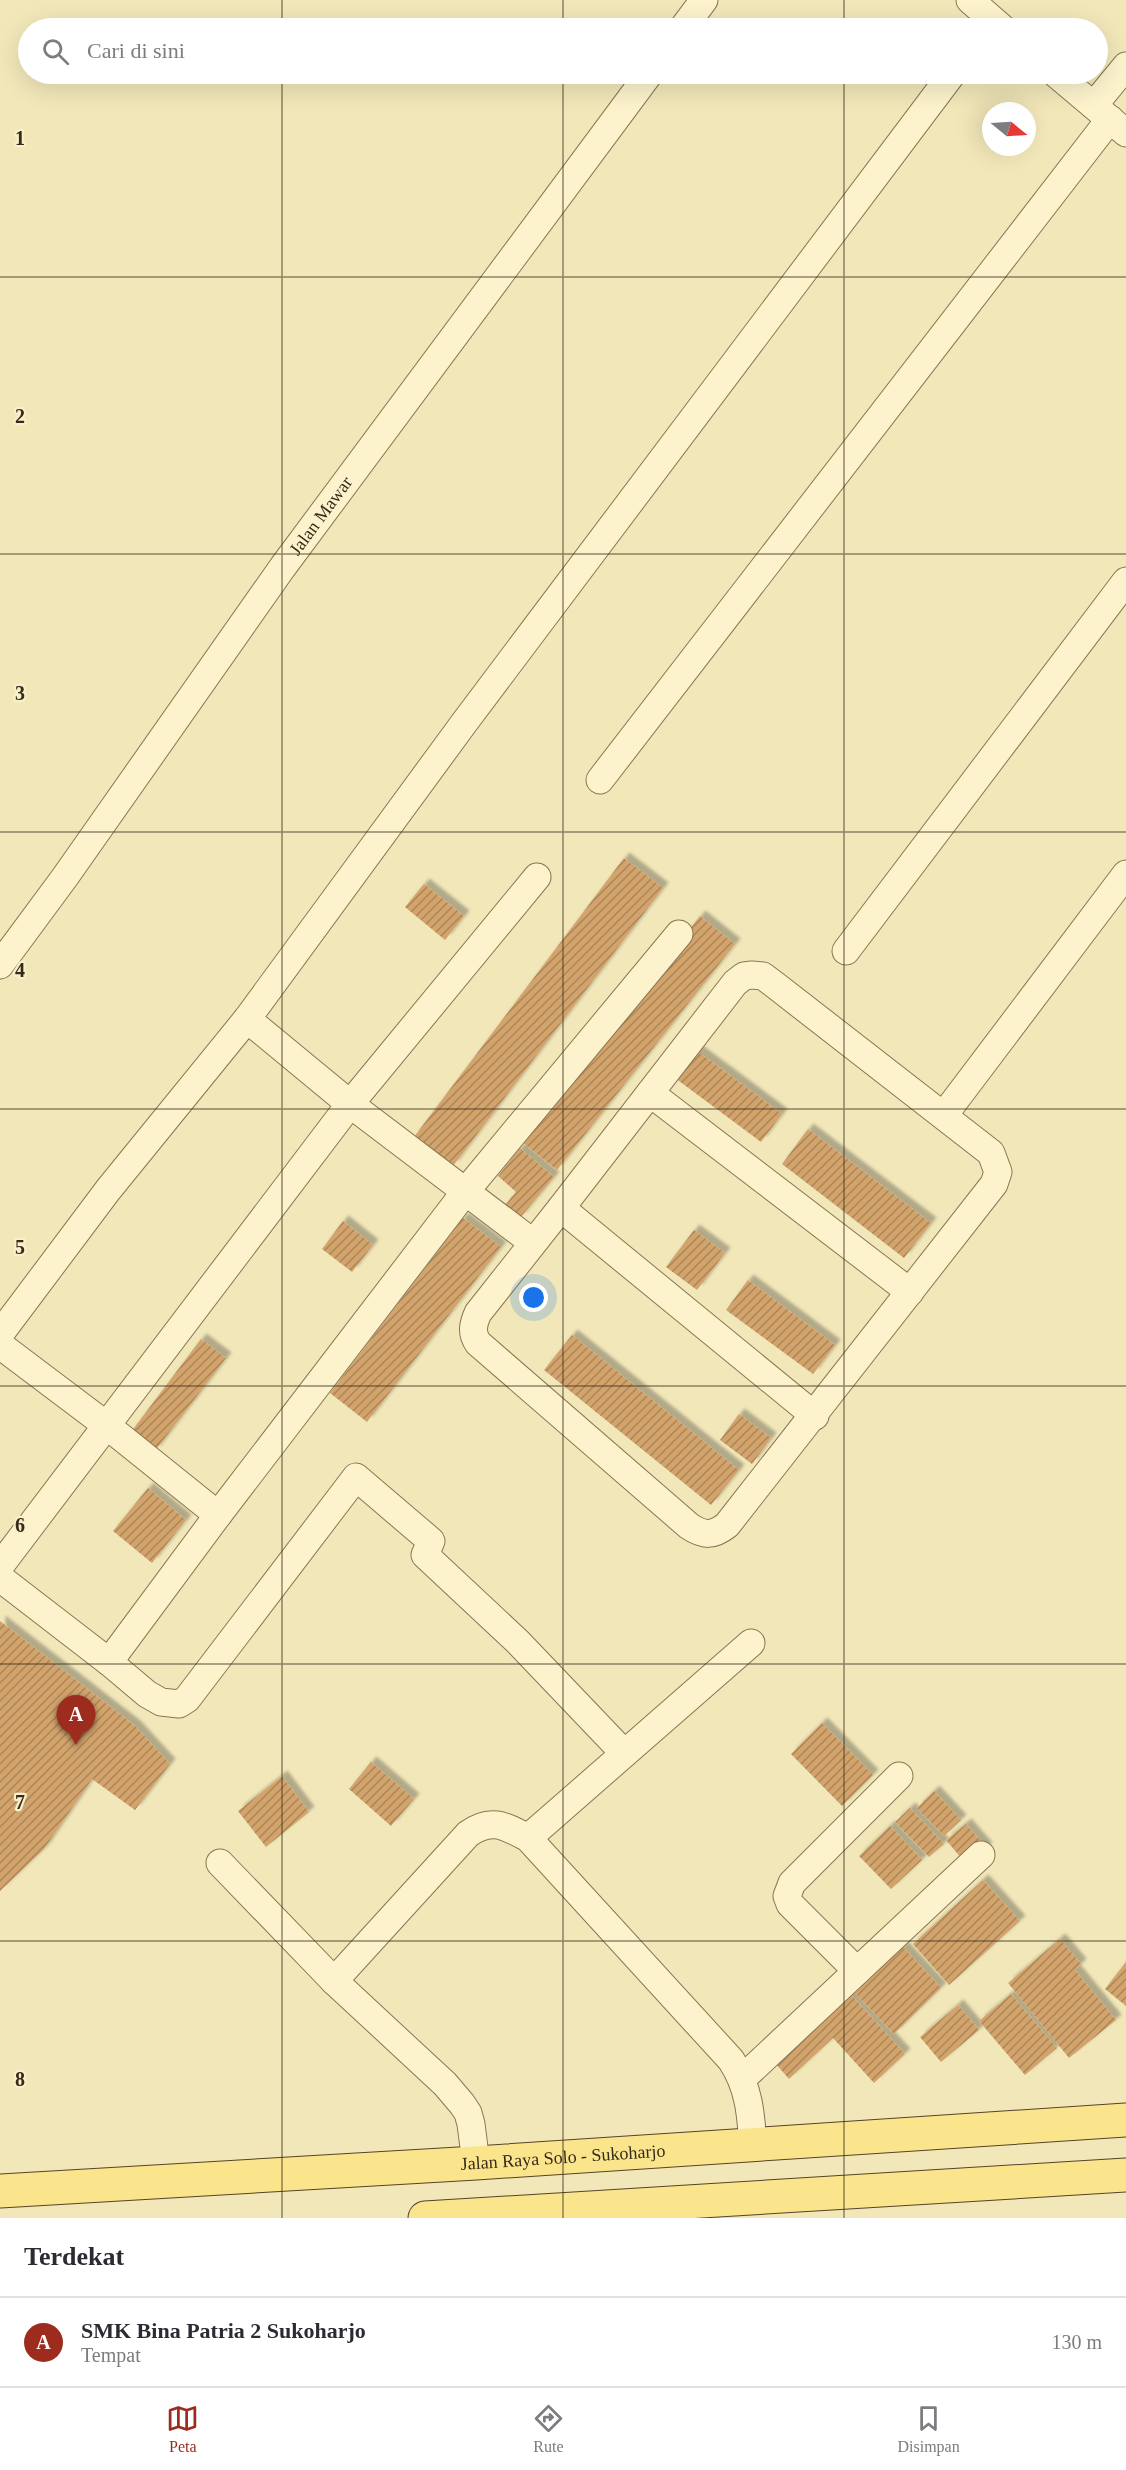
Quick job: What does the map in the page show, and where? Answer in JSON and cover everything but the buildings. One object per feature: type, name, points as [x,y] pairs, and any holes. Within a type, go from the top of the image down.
[{"type":"main road","name":"Jalan Raya Solo - Sukoharjo","points":[[0,2190],[752,2139],[1126,2120]]},
{"type":"main road","points":[[425,2218],[741,2209],[1126,2175]]},
{"type":"street","points":[[690,18],[704,0]]},
{"type":"street","points":[[970,0],[986,18]]},
{"type":"street","points":[[600,780],[1110,119],[1126,66]]},
{"type":"street","name":"Jalan Mawar","points":[[0,965],[65,878],[282,568],[643,84]]},
{"type":"street","points":[[0,1334],[108,1190],[247,1019],[457,733],[944,84]]},
{"type":"street","points":[[1068,84],[1110,119]]},
{"type":"street","points":[[846,951],[1126,581]]},
{"type":"street","points":[[944,1115],[1126,874]]},
{"type":"street","points":[[0,1566],[350,1104],[537,877]]},
{"type":"street","points":[[109,1662],[218,1515],[465,1192],[679,934]]},
{"type":"street","points":[[744,976],[762,976],[775,985],[944,1115],[991,1153],[998,1172],[994,1184],[815,1416],[727,1525],[718,1532],[699,1533],[473,1336],[478,1313],[735,983],[744,976]]},
{"type":"street","points":[[247,1019],[350,1104],[532,1242]]},
{"type":"street","points":[[650,1094],[910,1292]]},
{"type":"street","points":[[561,1208],[815,1416]]},
{"type":"street","points":[[0,1345],[106,1425],[218,1515]]},
{"type":"street","points":[[0,1578],[147,1694],[161,1702],[178,1704],[187,1699],[356,1477],[431,1541],[424,1555],[518,1642],[624,1753]]},
{"type":"street","points":[[528,1838],[751,1643]]},
{"type":"street","points":[[857,1971],[790,1904],[788,1896],[792,1883],[899,1776]]},
{"type":"street","points":[[334,1981],[468,1834],[494,1822],[528,1838],[731,2060],[746,2090],[752,2139]]},
{"type":"street","points":[[746,2090],[857,1971],[981,1855]]},
{"type":"street","points":[[220,1863],[334,1981],[445,2084],[468,2112],[476,2158]]},
{"type":"place","name":"SMK Bina Patria 2 Sukoharjo","points":[[76,1745]]}]
